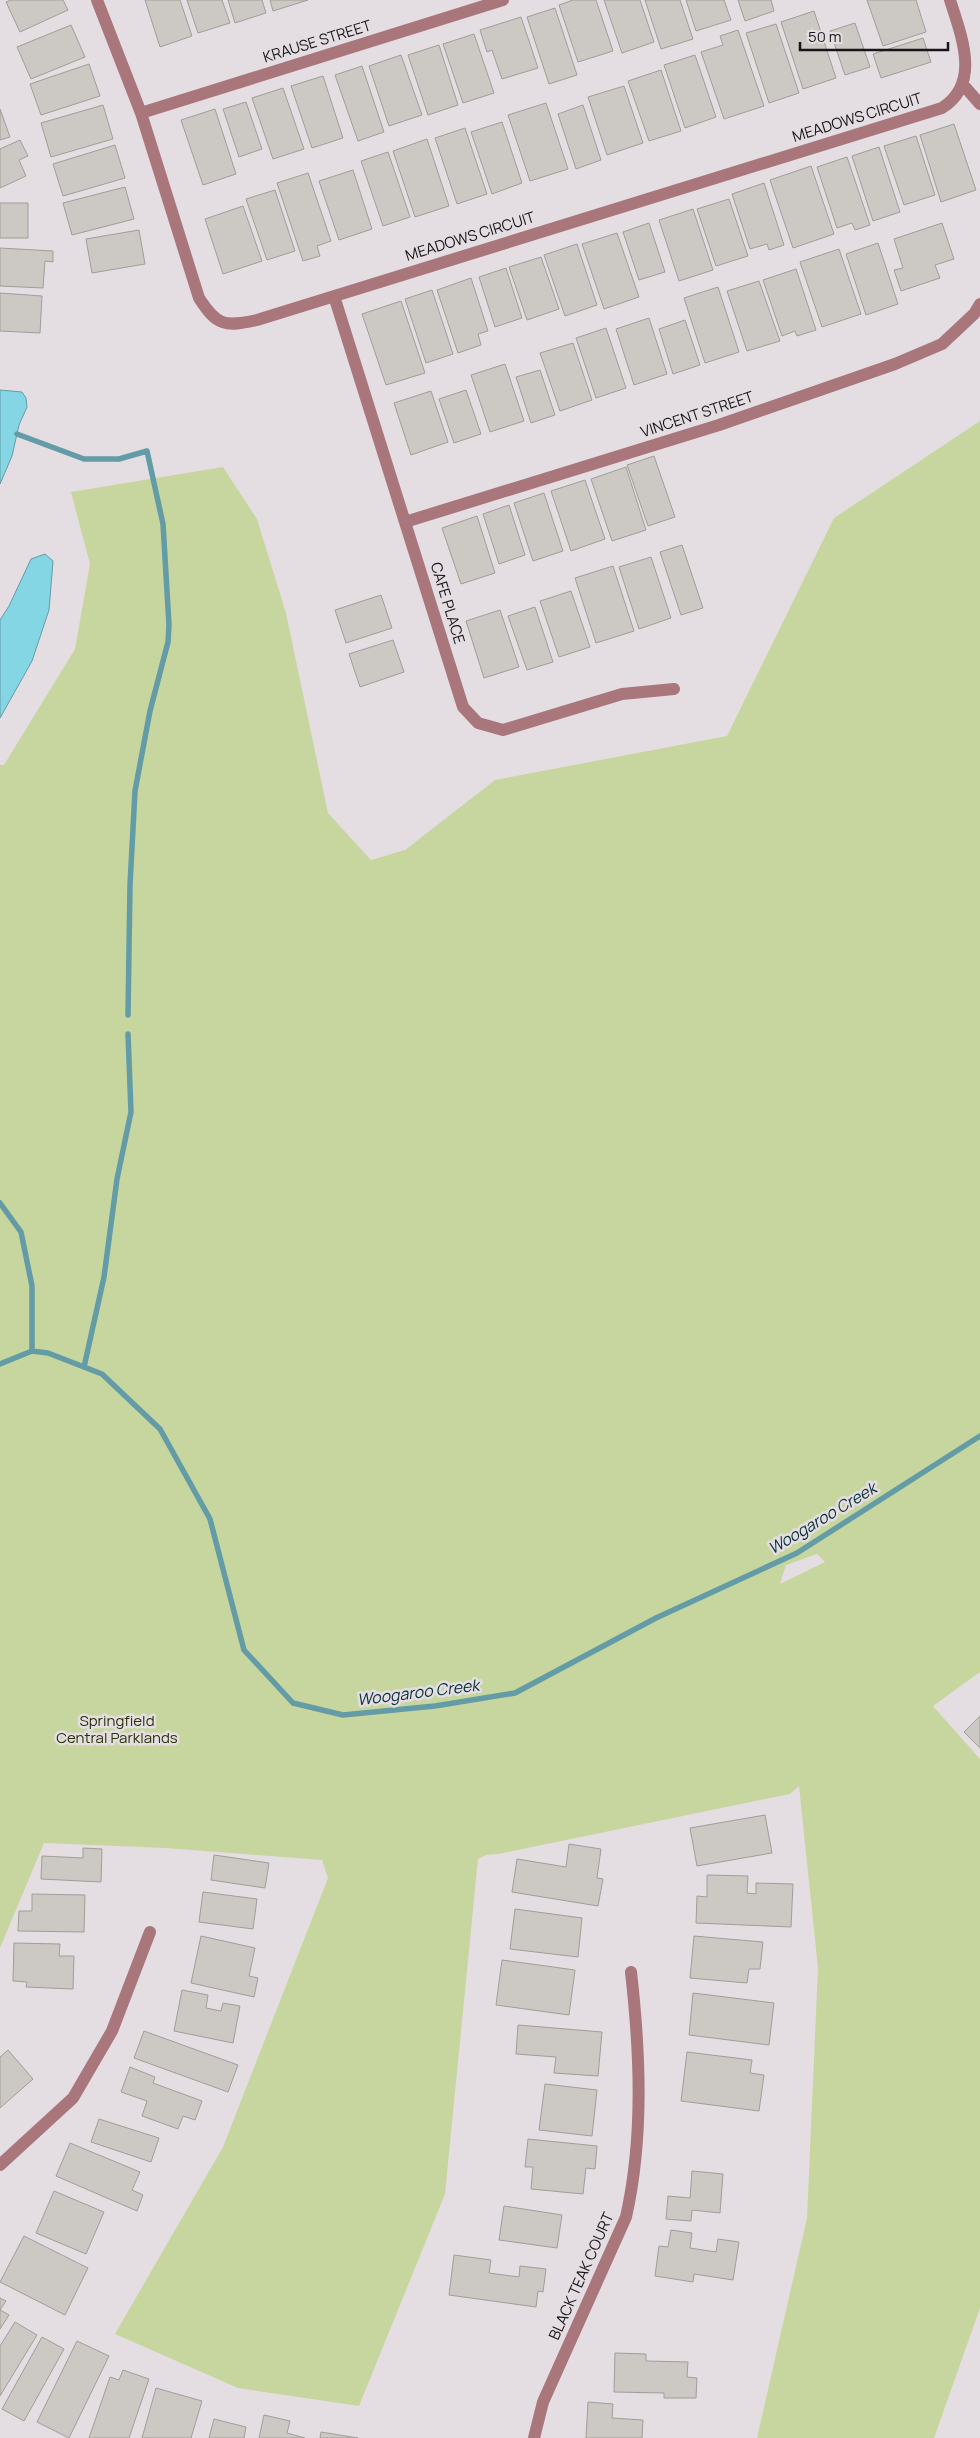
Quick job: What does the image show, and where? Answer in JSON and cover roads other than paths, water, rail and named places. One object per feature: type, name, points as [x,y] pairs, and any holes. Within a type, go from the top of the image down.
[{"type":"street","name":"MEADOWS CIRCUIT","points":[[97,0],[141,113],[199,298],[212,318],[237,324],[334,296],[942,108],[957,101],[966,88]]},
{"type":"street","name":"KRAUSE STREET","points":[[141,113],[503,0]]},
{"type":"street","points":[[950,0],[970,60],[971,76],[966,88],[980,104]]},
{"type":"street","name":"CAFE PLACE","points":[[334,296],[464,707],[478,724],[503,730],[622,694],[674,689]]},
{"type":"street","name":"VINCENT STREET","points":[[406,522],[719,425],[895,364],[942,344],[974,314],[980,304]]},
{"type":"street","points":[[0,2164],[73,2098],[112,2031],[150,1932]]},
{"type":"street","name":"BLACK TEAK COURT","points":[[534,2438],[543,2402],[626,2217],[633,2186],[639,2062],[632,1972]]},
{"type":"water","points":[[0,390],[22,392],[26,398],[27,407],[19,425],[12,456],[0,484]]},
{"type":"water","points":[[45,554],[53,561],[49,610],[32,661],[0,718],[0,620],[9,606],[31,559]]},
{"type":"waterway","points":[[17,434],[84,459],[119,459],[147,451],[163,524],[169,625],[168,642],[150,711],[135,791],[130,885],[128,1015]]},
{"type":"waterway","points":[[84,1367],[104,1277],[117,1179],[131,1112],[128,1034]]},
{"type":"waterway","points":[[0,1203],[21,1232],[32,1286],[32,1351]]},
{"type":"waterway","name":"Woogaroo Creek","points":[[0,1364],[32,1351],[48,1353],[102,1374],[160,1429],[210,1519],[244,1650],[293,1703],[343,1715],[435,1706],[515,1693],[656,1618],[797,1553],[980,1436]]},
{"type":"park label","name":"Springfield Central Parklands","points":[[117,1728]]}]
